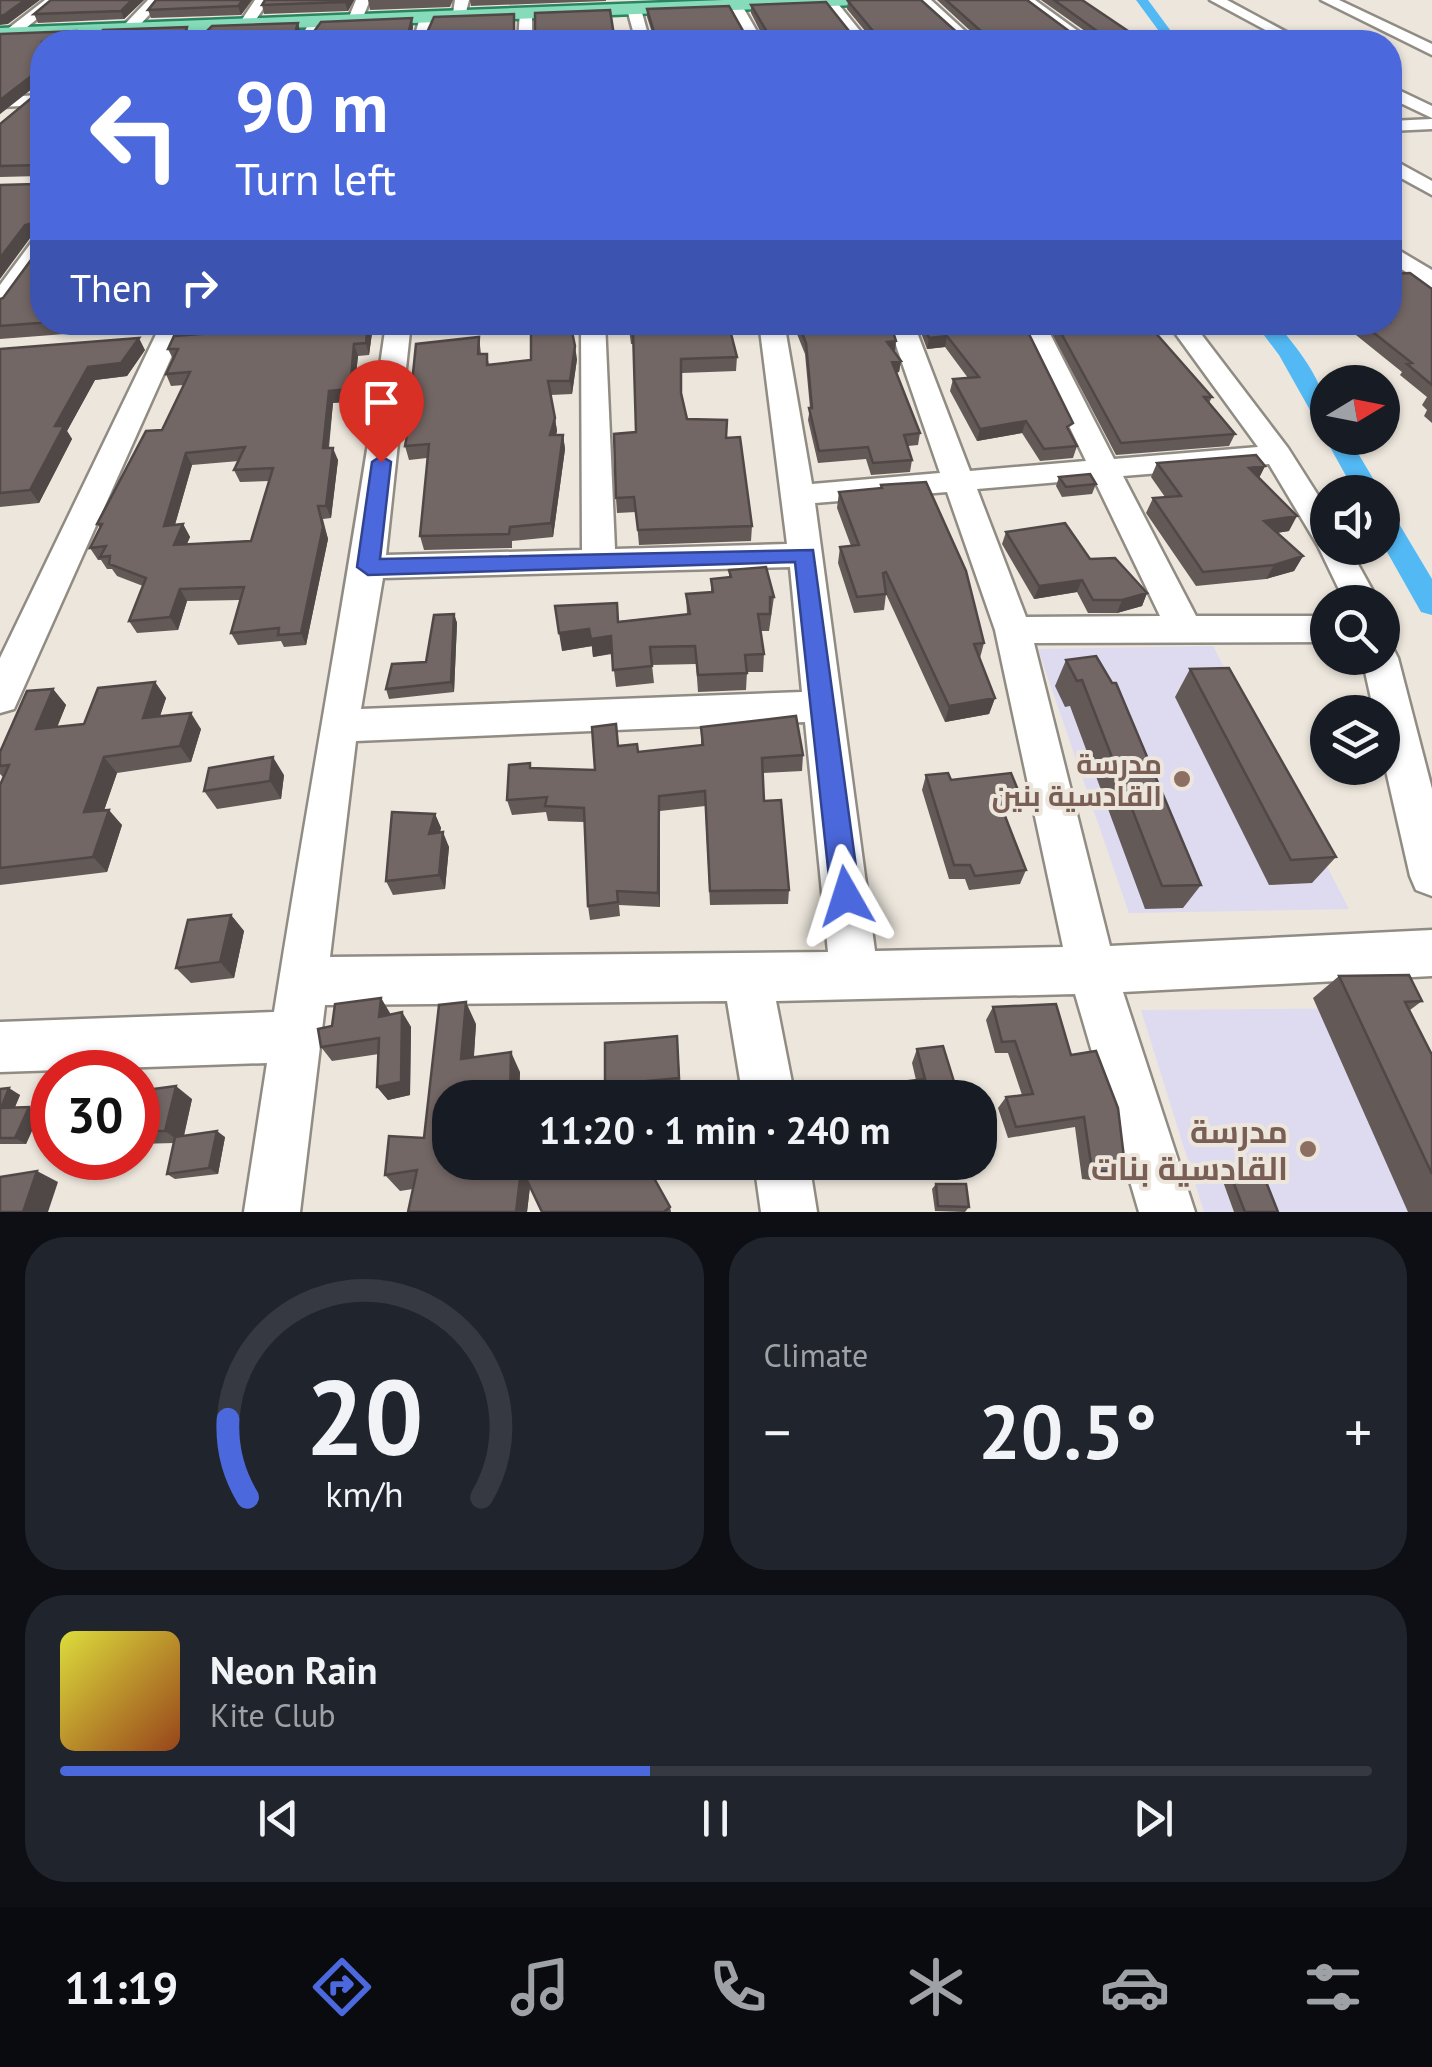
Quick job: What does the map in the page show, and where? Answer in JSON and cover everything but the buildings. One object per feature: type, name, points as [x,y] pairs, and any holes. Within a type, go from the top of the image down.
[{"type":"main road","points":[[48,30],[248,21],[359,8],[768,0]]},
{"type":"main road","points":[[165,30],[855,0]]},
{"type":"street","points":[[6,32],[53,0]]},
{"type":"street","points":[[131,26],[156,0]]},
{"type":"street","points":[[248,21],[262,0]]},
{"type":"street","points":[[923,0],[957,30]]},
{"type":"street","points":[[1026,0],[1069,30]]},
{"type":"street","points":[[1217,0],[1275,30]]},
{"type":"street","points":[[1328,0],[1391,30]]},
{"type":"street","points":[[829,1],[852,30]]},
{"type":"street","points":[[734,5],[749,30]]},
{"type":"street","points":[[634,9],[640,30]]},
{"type":"street","points":[[525,14],[525,30]]},
{"type":"street","points":[[424,30],[428,18]]},
{"type":"street","points":[[312,30],[316,22]]},
{"type":"street","points":[[206,30],[210,26]]},
{"type":"street","points":[[1402,35],[1429,48]]},
{"type":"street","points":[[1402,48],[1429,48]]},
{"type":"street","points":[[0,102],[30,97]]},
{"type":"street","points":[[1402,97],[1432,113]]},
{"type":"street","points":[[10,119],[30,103]]},
{"type":"street","points":[[1402,125],[1432,124]]},
{"type":"street","points":[[1402,171],[1432,190]]},
{"type":"street","points":[[1402,249],[1418,248]]},
{"type":"street","points":[[1402,259],[1432,281]]},
{"type":"street","points":[[0,302],[30,261]]},
{"type":"street","points":[[131,340],[152,335]]},
{"type":"street","points":[[0,698],[170,335]]},
{"type":"street","points":[[272,1212],[338,726],[368,567],[398,335]]},
{"type":"street","points":[[593,335],[600,562]]},
{"type":"street","points":[[773,335],[825,706],[854,973]]},
{"type":"street","points":[[905,335],[1013,630],[1092,970],[1168,1212]]},
{"type":"street","points":[[1038,335],[1184,628]]},
{"type":"street","points":[[1189,335],[1278,454],[1310,508]]},
{"type":"street","points":[[798,495],[1104,472],[1278,454]]},
{"type":"street","points":[[368,567],[805,555]]},
{"type":"street","points":[[1013,630],[1310,629]]},
{"type":"street","points":[[1384,675],[1432,876]]},
{"type":"street","points":[[338,726],[825,706]]},
{"type":"street","points":[[302,981],[748,978],[1092,970],[1432,953]]},
{"type":"street","points":[[748,978],[766,1080]]},
{"type":"street","points":[[0,1047],[294,1037]]},
{"type":"street","points":[[784,1180],[790,1212]]},
{"type":"shaded area","name":"مدرسة القادسية بنين","points":[[1213,646],[1349,909],[1129,913],[1038,649]]},
{"type":"shaded area","name":"مدرسة القادسية بنات","points":[[1393,1008],[1432,1212],[1204,1212],[1141,1010]]},
{"type":"waterway","points":[[1142,0],[1164,30]]},
{"type":"waterway","points":[[1274,335],[1310,390]]},
{"type":"waterway","points":[[1347,455],[1358,475]]},
{"type":"waterway","points":[[1400,549],[1432,604]]},
{"type":"place","name":"مدرسة القادسية بنين","points":[[1182,779]]},
{"type":"place","name":"مدرسة القادسية بنات","points":[[1308,1149]]},
{"type":"route","points":[[381,462],[368,567],[805,555],[846,896]]}]
